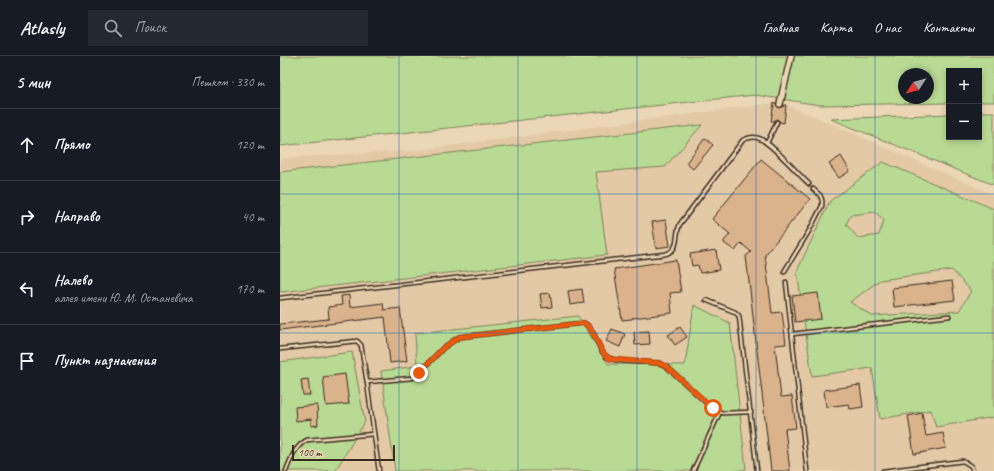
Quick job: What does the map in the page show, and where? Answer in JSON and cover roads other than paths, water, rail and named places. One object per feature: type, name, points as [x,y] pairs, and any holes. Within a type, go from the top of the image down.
[{"type":"street","points":[[780,104],[791,56]]},
{"type":"lane","points":[[767,143],[777,122]]},
{"type":"lane","points":[[280,298],[666,254],[672,252],[675,248],[677,229],[680,224],[743,140],[751,137],[758,138],[767,143],[809,184]]},
{"type":"lane","points":[[784,272],[809,231],[822,206],[820,196],[813,189]]},
{"type":"lane","points":[[786,282],[807,471]]},
{"type":"lane","points":[[706,300],[735,312],[739,316],[757,471]]},
{"type":"lane","points":[[792,334],[950,316]]},
{"type":"lane","points":[[368,382],[412,378],[419,373],[443,348],[459,337],[584,323],[590,328],[604,354],[610,359],[659,363],[672,370],[709,405],[720,412],[751,412]]},
{"type":"lane","points":[[280,349],[357,341],[361,344],[368,382],[379,471]]},
{"type":"lane","points":[[693,471],[720,412]]},
{"type":"lane","points":[[286,471],[295,450],[300,444],[307,440],[374,434]]},
{"type":"lane","points":[[883,471],[963,461],[971,466],[973,471]]}]
